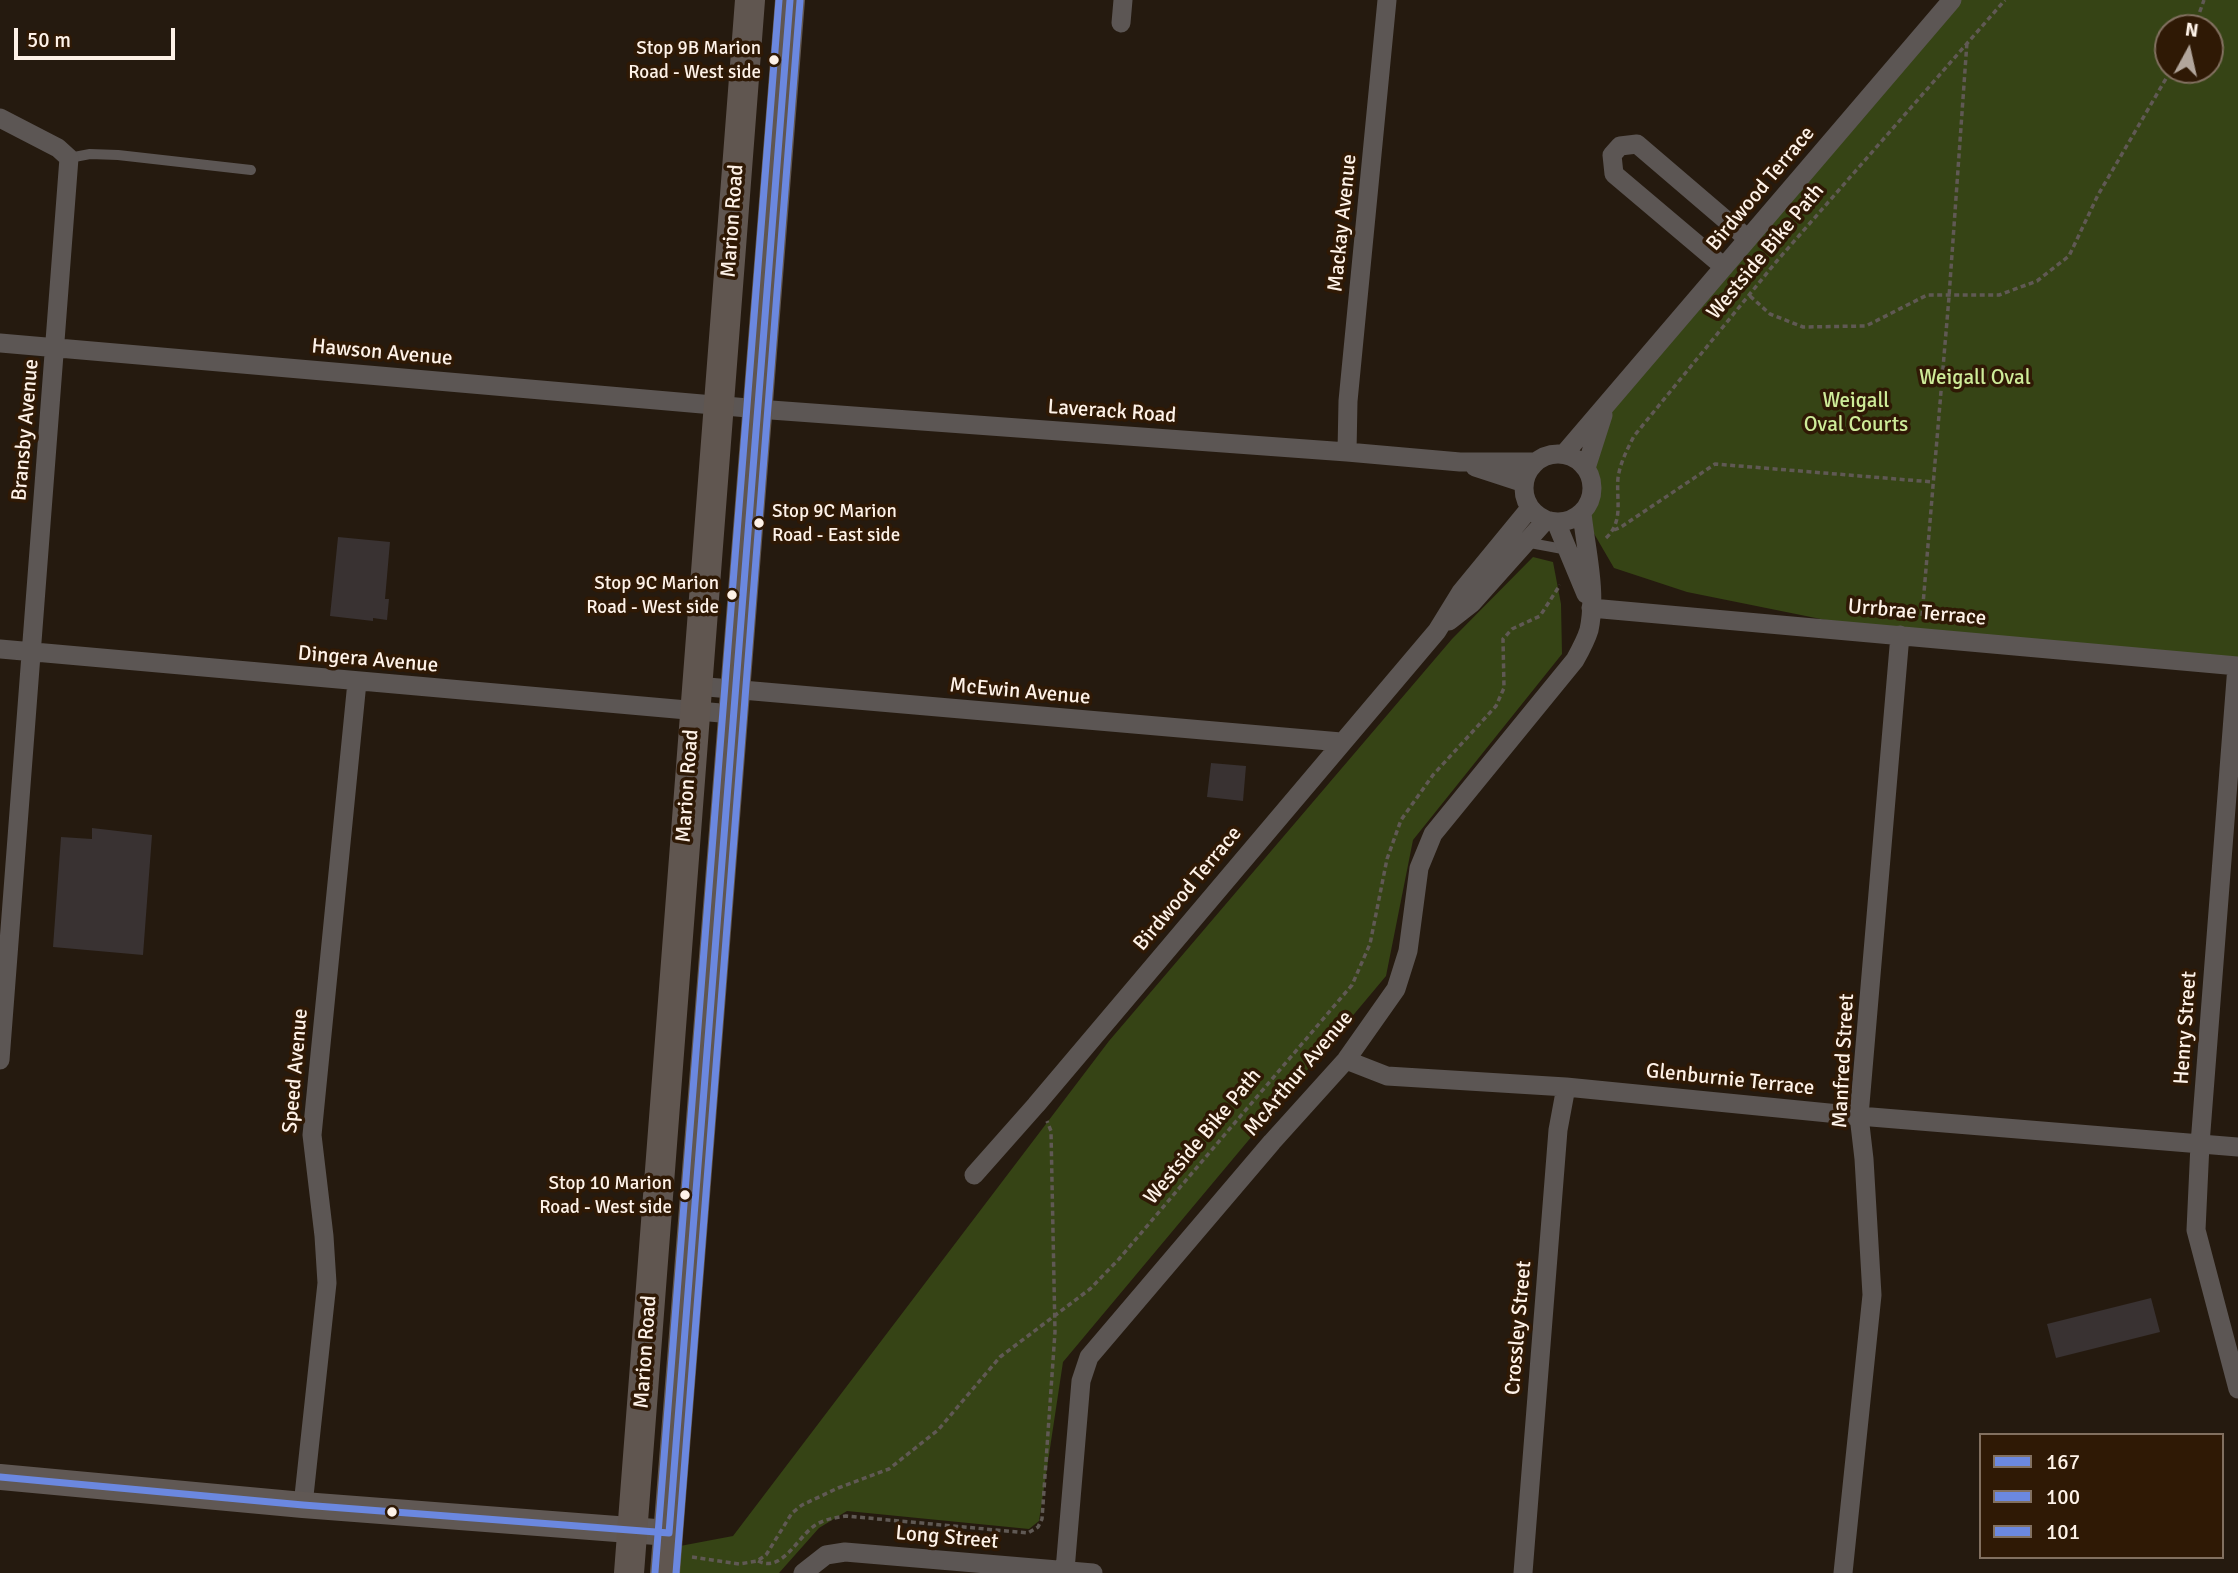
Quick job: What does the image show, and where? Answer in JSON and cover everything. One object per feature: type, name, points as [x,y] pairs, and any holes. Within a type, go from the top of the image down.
[{"type":"main road","name":"Marion Road","points":[[629,1573],[750,0]]},
{"type":"main road","name":"Marion Road","points":[[673,1554],[733,702],[759,409],[790,0]]},
{"type":"street","points":[[1121,23],[1123,0]]},
{"type":"street","name":"Mackay Avenue","points":[[1346,452],[1387,0]]},
{"type":"street","name":"Birdwood Terrace","points":[[1564,454],[1952,0]]},
{"type":"street","points":[[0,118],[58,148],[69,158]]},
{"type":"street","points":[[1724,267],[1614,174],[1612,155],[1620,146],[1637,144],[1748,239]]},
{"type":"street","name":"Bransby Avenue","points":[[0,1060],[69,158]]},
{"type":"street","name":"Hawson Avenue","points":[[0,343],[759,409]]},
{"type":"street","name":"Birdwood Terrace","points":[[1586,468],[1605,407]]},
{"type":"street","name":"Laverack Road","points":[[759,409],[1461,462],[1536,462]]},
{"type":"street","points":[[1544,517],[1570,520],[1582,513],[1592,495],[1592,481],[1586,468],[1576,458],[1564,454],[1546,456],[1536,462],[1528,471],[1524,492],[1568,550],[1591,608]]},
{"type":"street","name":"Laverack Road","points":[[1461,462],[1524,483]]},
{"type":"street","name":"McArthur Avenue","points":[[1065,1570],[1081,1381],[1089,1357],[1272,1142],[1346,1060],[1396,989],[1408,951],[1419,868],[1433,834],[1575,660],[1588,632],[1591,608],[1590,567],[1582,513]]},
{"type":"street","name":"Birdwood Terrace","points":[[1437,631],[1472,603],[1544,517]]},
{"type":"street","name":"Birdwood Terrace","points":[[974,1175],[1437,631],[1461,592],[1544,517]]},
{"type":"street","name":"Urrbrae Terrace","points":[[1591,608],[2237,666]]},
{"type":"street","name":"Manfred Street","points":[[1843,1573],[1872,1295],[1860,1116],[1900,635]]},
{"type":"street","name":"Dingera Avenue","points":[[0,649],[357,682],[695,699]]},
{"type":"street","name":"Henry Street","points":[[2237,666],[2200,1143],[2196,1230],[2238,1389]]},
{"type":"street","name":"Speed Avenue","points":[[303,1505],[327,1283],[312,1135],[357,682]]},
{"type":"street","name":"McEwin Avenue","points":[[695,699],[1341,743]]},
{"type":"street","name":"Glenburnie Terrace","points":[[1346,1060],[1387,1076],[1566,1087],[1860,1116],[2238,1147]]},
{"type":"street","name":"Crossley Street","points":[[1523,1573],[1558,1130],[1566,1087]]},
{"type":"street","points":[[0,1477],[303,1505],[633,1530],[673,1554]]},
{"type":"street","name":"Long Street","points":[[803,1573],[826,1555],[845,1552],[1093,1573]]},
{"type":"lane","points":[[69,158],[90,153],[251,170]]},
{"type":"lane","points":[[1525,542],[1568,550]]},
{"type":"path","name":"Westside Bike Path","points":[[1612,530],[1619,509],[1618,480],[1621,462],[1634,436],[1785,251],[2005,0]]},
{"type":"path","points":[[1922,616],[1967,41]]},
{"type":"path","points":[[1750,296],[1770,314],[1803,327],[1866,326],[1927,295],[1999,295],[2037,281],[2069,256],[2098,195],[2163,84]]},
{"type":"path","points":[[1604,539],[1612,530],[1622,527],[1715,464],[1933,482]]},
{"type":"path","name":"Westside Bike Path","points":[[757,1561],[766,1555],[792,1513],[802,1505],[838,1488],[889,1469],[938,1430],[1000,1357],[1090,1289],[1119,1259],[1352,985],[1370,944],[1387,859],[1401,820],[1433,775],[1496,706],[1504,688],[1503,639],[1512,629],[1540,616],[1562,581]]},
{"type":"path","points":[[673,1554],[739,1564],[757,1561],[765,1565],[775,1564],[817,1524],[846,1516],[1028,1533],[1038,1527],[1042,1519],[1054,1315],[1051,1131],[1045,1115],[1036,1105]]},
{"type":"green space","name":"Weigall Oval","points":[[1952,0],[2238,0],[2238,663],[1900,635],[1687,592],[1614,568],[1582,513],[1591,491],[1586,468],[1605,407]]},
{"type":"green space","points":[[1533,557],[1553,562],[1561,604],[1562,654],[1413,840],[1386,976],[1063,1362],[1039,1521],[1029,1529],[847,1511],[819,1528],[779,1573],[678,1573],[680,1546],[733,1536],[1109,1041],[1452,639]]},
{"type":"building","points":[[338,537],[390,542],[385,599],[389,599],[387,620],[330,616]]},
{"type":"building","points":[[1211,763],[1246,766],[1243,801],[1207,797]]},
{"type":"building","points":[[92,828],[152,835],[143,955],[53,947],[61,837],[92,839]]},
{"type":"building","points":[[2151,1298],[2160,1332],[2056,1358],[2047,1324]]},
{"type":"transit line","name":"101","points":[[655,1572],[779,0]]},
{"type":"transit line","name":"167","points":[[0,1477],[303,1505],[669,1533],[790,0]]},
{"type":"transit line","name":"100","points":[[676,1573],[800,1]]},
{"type":"place","name":"Stop 9B Marion Road - West side","points":[[774,60]]},
{"type":"place","name":"Stop 9C Marion Road - East side","points":[[759,523]]},
{"type":"place","name":"Stop 9C Marion Road - West side","points":[[732,595]]},
{"type":"place","name":"Stop 10 Marion Road - West side","points":[[685,1195]]},
{"type":"park label","name":"Weigall Oval Courts","points":[[1856,413]]}]
